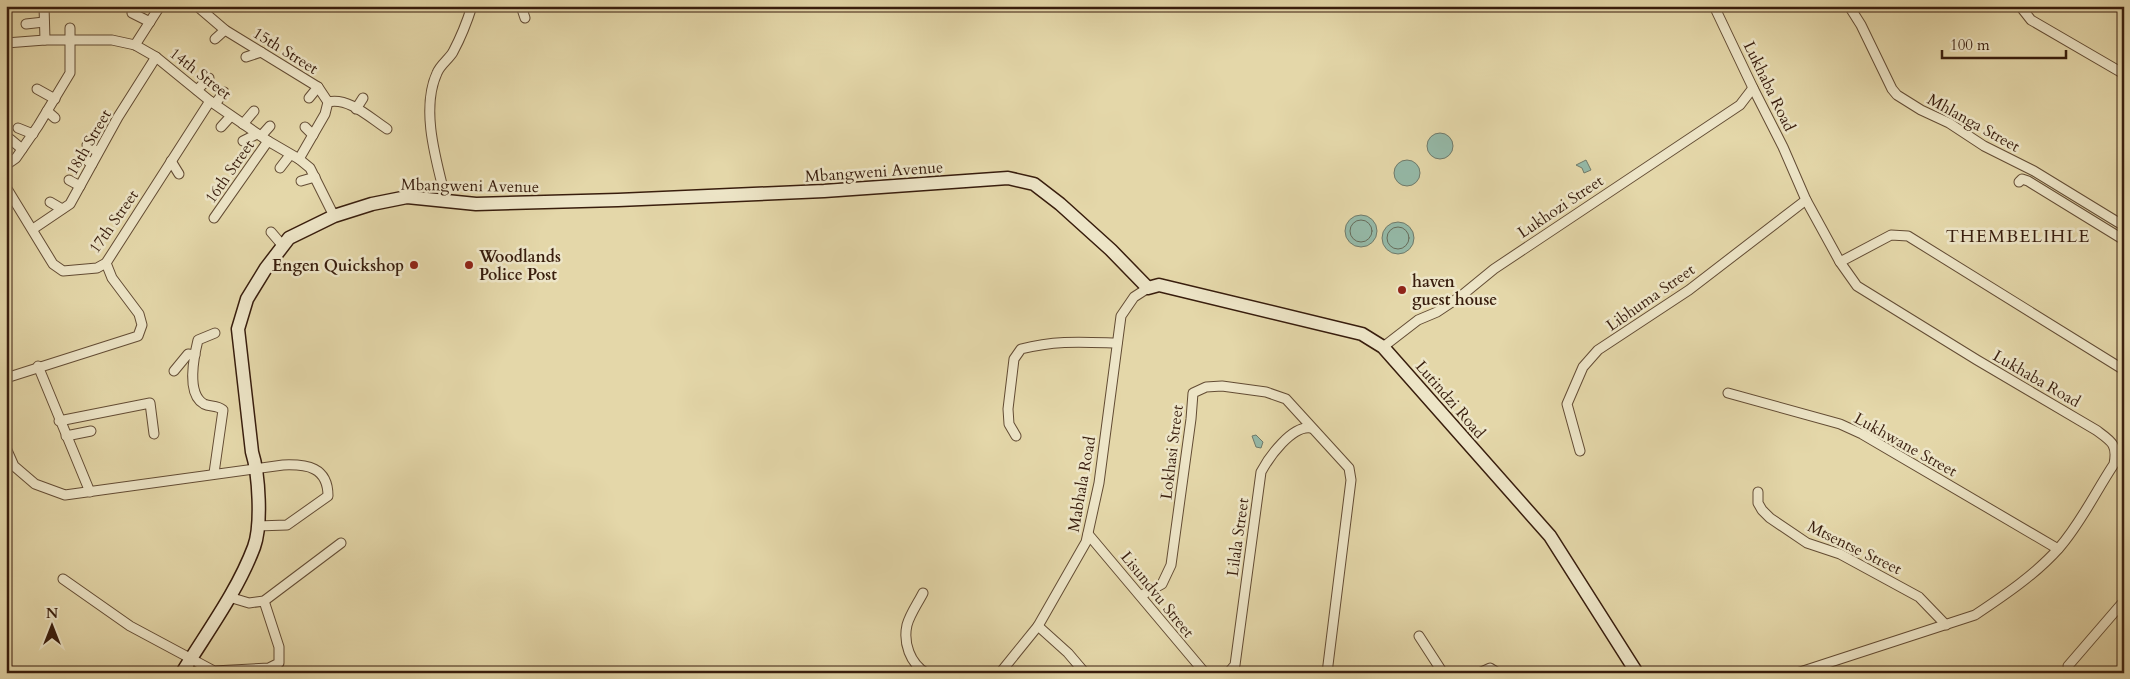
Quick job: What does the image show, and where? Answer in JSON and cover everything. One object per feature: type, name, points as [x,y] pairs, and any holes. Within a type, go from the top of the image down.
[{"type":"street","points":[[44,6],[45,40]]},
{"type":"street","points":[[135,45],[160,6]]},
{"type":"street","name":"15th Street","points":[[197,6],[225,30],[318,87],[328,102]]},
{"type":"street","points":[[446,200],[432,141],[430,104],[437,72],[452,54],[467,25],[472,6]]},
{"type":"street","points":[[521,6],[525,18]]},
{"type":"street","name":"Lukhaba Road","points":[[1714,6],[1783,146],[1806,200],[1840,262],[1857,286],[2096,430],[2111,441],[2115,447],[2116,454],[2114,464],[2070,534],[2058,549],[2019,584],[1997,600],[1975,615],[1797,673]]},
{"type":"street","name":"Mhlanga Street","points":[[1848,6],[1861,25],[1892,89],[1897,95],[1921,110],[1949,123],[1984,146],[2034,171],[2124,226]]},
{"type":"street","points":[[2020,6],[2031,20],[2124,74]]},
{"type":"street","points":[[132,13],[150,22]]},
{"type":"street","points":[[26,24],[44,22]]},
{"type":"street","points":[[6,165],[16,158],[54,99],[65,89],[70,73],[70,28]]},
{"type":"street","points":[[215,39],[225,30]]},
{"type":"street","name":"14th Street","points":[[6,43],[45,40],[112,40],[135,45],[178,71],[197,90],[231,116],[310,168],[334,216]]},
{"type":"street","points":[[246,57],[261,52]]},
{"type":"street","name":"18th Street","points":[[33,229],[70,204],[92,164],[112,121],[156,57]]},
{"type":"street","points":[[197,90],[209,78]]},
{"type":"street","points":[[309,98],[318,87]]},
{"type":"street","name":"Lukhozi Street","points":[[1383,347],[1418,320],[1437,312],[1461,296],[1494,269],[1740,105],[1753,88]]},
{"type":"street","points":[[36,89],[54,99]]},
{"type":"street","name":"17th Street","points":[[6,187],[53,264],[63,271],[97,268],[106,263],[171,161],[212,102],[224,92]]},
{"type":"street","points":[[356,108],[363,98]]},
{"type":"street","points":[[280,168],[295,157],[313,135],[325,114],[328,102],[337,100],[356,108],[365,119],[387,129]]},
{"type":"street","points":[[47,111],[55,118]]},
{"type":"street","points":[[243,124],[254,111]]},
{"type":"street","points":[[222,127],[231,116]]},
{"type":"street","points":[[243,141],[262,137],[270,126]]},
{"type":"street","points":[[305,127],[313,135]]},
{"type":"street","points":[[18,128],[33,134]]},
{"type":"street","name":"16th Street","points":[[216,212],[262,137]]},
{"type":"street","points":[[10,139],[22,149]]},
{"type":"street","points":[[87,145],[98,152]]},
{"type":"street","points":[[82,157],[92,164]]},
{"type":"street","points":[[171,161],[179,174]]},
{"type":"street","points":[[300,181],[315,177]]},
{"type":"street","name":"Mbangweni Avenue","points":[[182,673],[229,597],[255,545],[257,526],[257,468],[252,452],[238,329],[247,299],[266,268],[289,238],[334,216],[372,204],[408,197],[476,204],[638,199],[824,191],[1008,178],[1034,184],[1060,204],[1111,250],[1148,288]]},
{"type":"street","points":[[2019,182],[2022,179],[2028,181],[2124,240]]},
{"type":"street","points":[[69,180],[80,186]]},
{"type":"street","name":"Libhuma Street","points":[[1580,451],[1568,404],[1583,367],[1598,350],[1689,290],[1806,200]]},
{"type":"street","points":[[50,202],[62,209]]},
{"type":"street","points":[[271,232],[283,246]]},
{"type":"street","points":[[1840,262],[1891,235],[1908,236],[2124,370]]},
{"type":"street","points":[[6,378],[38,366],[138,336],[142,324],[139,314],[112,278],[106,263]]},
{"type":"street","name":"Lutindzi Road","points":[[1148,288],[1159,285],[1362,334],[1383,347],[1550,536],[1636,673]]},
{"type":"street","name":"Mabhala Road","points":[[1000,673],[1038,626],[1086,542],[1100,483],[1121,316],[1134,297],[1148,288]]},
{"type":"street","points":[[214,473],[223,410],[204,404],[197,397],[193,388],[198,340],[215,333]]},
{"type":"street","points":[[1016,436],[1009,424],[1008,408],[1014,359],[1021,349],[1063,341],[1117,343]]},
{"type":"street","points":[[174,372],[188,354],[195,355]]},
{"type":"street","points":[[38,366],[59,421],[90,492]]},
{"type":"street","name":"Lokhasi Street","points":[[1142,595],[1162,584],[1172,564],[1192,419],[1193,392],[1206,387],[1222,386],[1266,392],[1286,399],[1349,468],[1351,480],[1327,673]]},
{"type":"street","name":"Lukhwane Street","points":[[1728,393],[1840,424],[1862,434],[2058,549]]},
{"type":"street","points":[[59,421],[150,403],[154,434]]},
{"type":"street","name":"Lilala Street","points":[[1228,673],[1235,665],[1261,472],[1274,452],[1296,431],[1312,428]]},
{"type":"street","points":[[66,436],[91,431]]},
{"type":"street","points":[[6,448],[14,466],[35,484],[65,495],[214,473],[299,464],[317,470],[328,484],[328,496],[287,525],[257,526]]},
{"type":"street","name":"Mtsentse Street","points":[[1758,492],[1758,503],[1770,518],[1807,543],[1840,554],[1919,597],[1946,625]]},
{"type":"street","name":"Lisundvu Street","points":[[1088,534],[1142,595],[1204,673]]},
{"type":"street","points":[[229,597],[249,603],[264,601],[341,543]]},
{"type":"street","points":[[63,579],[130,626],[214,671],[269,668],[279,663],[279,647],[264,601]]},
{"type":"street","points":[[923,593],[907,624],[906,642],[910,658],[926,673]]},
{"type":"street","points":[[2068,666],[2124,601]]},
{"type":"street","points":[[1038,626],[1068,653],[1085,673]]},
{"type":"street","points":[[1419,636],[1442,673]]},
{"type":"street","points":[[1479,673],[1490,668],[1498,673]]},
{"type":"street","points":[[6,672],[12,673]]},
{"type":"water","points":[[1440,133],[1449,137],[1453,146],[1449,155],[1440,159],[1431,155],[1427,146],[1431,137]]},
{"type":"water","points":[[1407,160],[1416,164],[1420,173],[1416,182],[1407,186],[1398,182],[1394,173],[1398,164]]},
{"type":"water","points":[[1586,160],[1591,170],[1584,173],[1582,168],[1576,165]]},
{"type":"water","points":[[1361,215],[1373,219],[1377,231],[1373,243],[1361,247],[1349,243],[1345,231],[1349,219]]},
{"type":"water","points":[[1398,222],[1410,226],[1414,238],[1410,250],[1398,254],[1386,250],[1382,238],[1386,226]]},
{"type":"water","points":[[1256,435],[1263,442],[1261,448],[1256,447],[1252,436]]},
{"type":"place","name":"Engen Quickshop","points":[[414,265]]},
{"type":"place","name":"Woodlands Police Post","points":[[469,265]]},
{"type":"place","name":"haven guest house","points":[[1402,290]]},
{"type":"district","name":"THEMBELIHLE","points":[[2018,236]]}]
